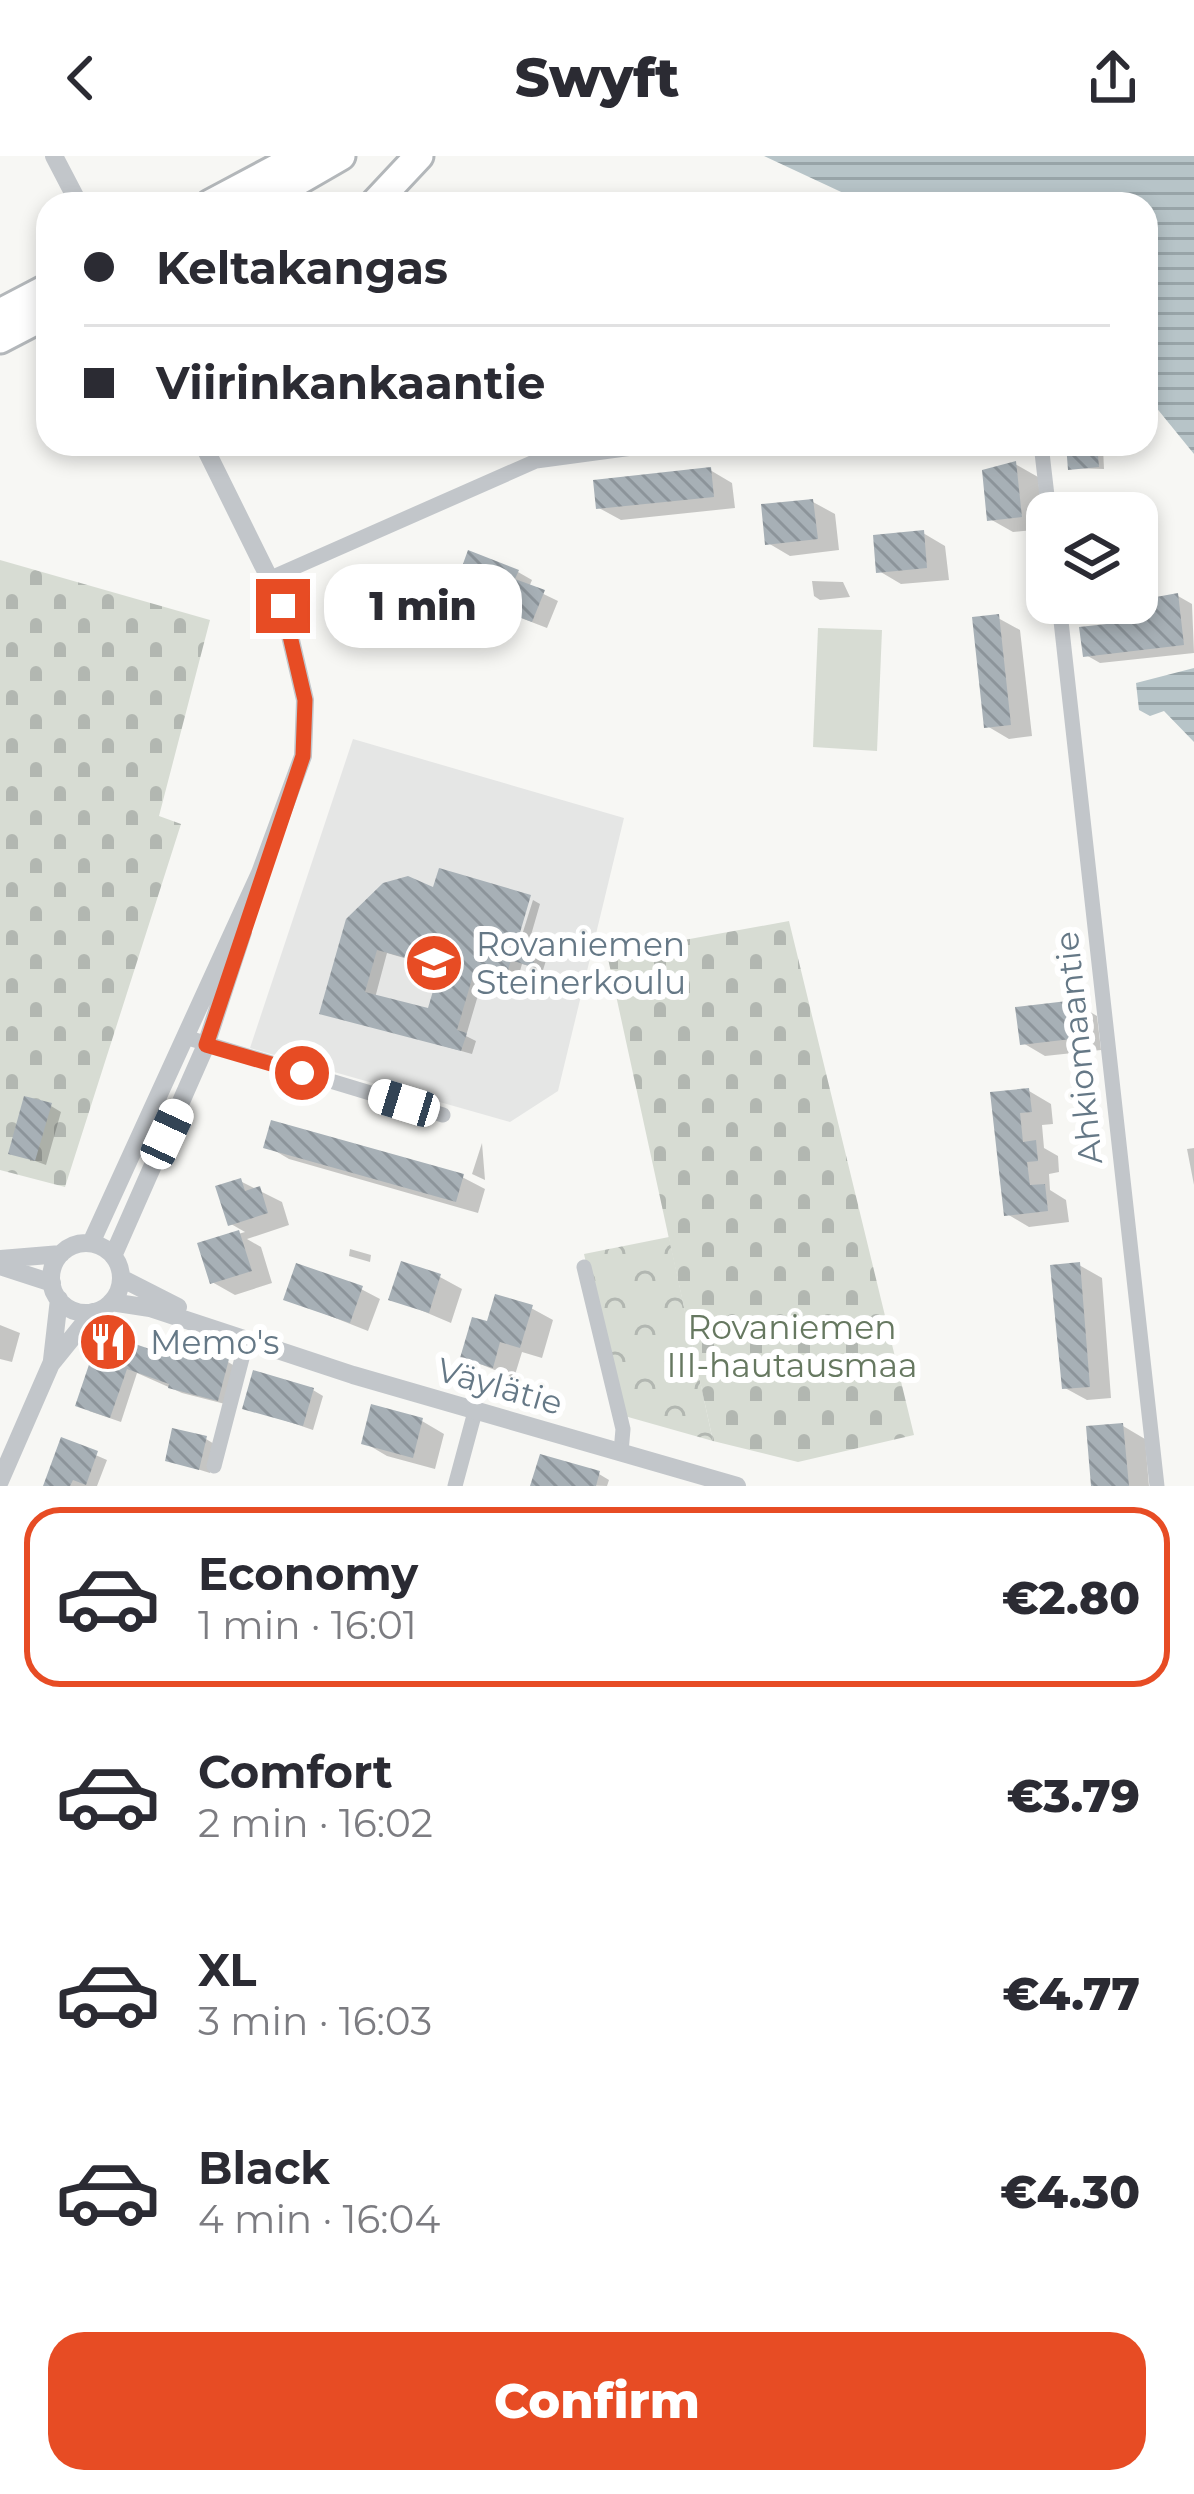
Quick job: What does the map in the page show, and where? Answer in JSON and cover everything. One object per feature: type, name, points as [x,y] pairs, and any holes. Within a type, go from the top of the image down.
[{"type":"highway","points":[[233,192],[300,156]]},
{"type":"highway","points":[[279,192],[341,156]]},
{"type":"highway","points":[[385,192],[419,156]]},
{"type":"highway","points":[[0,313],[36,294]]},
{"type":"highway","points":[[0,339],[36,320]]},
{"type":"street","points":[[54,156],[73,192]]},
{"type":"street","points":[[113,1256],[206,1045],[303,756],[305,700],[273,577],[209,456]]},
{"type":"street","points":[[273,577],[536,461],[573,456]]},
{"type":"street","points":[[1042,456],[1047,492]]},
{"type":"street","name":"Ahkiomaantie","points":[[1061,624],[1157,1486]]},
{"type":"street","points":[[0,1262],[61,1254],[91,1243],[260,873]]},
{"type":"street","points":[[185,1037],[443,1115]]},
{"type":"street","points":[[0,1481],[51,1364],[121,1278],[113,1256],[91,1243]]},
{"type":"street","points":[[51,1364],[61,1254]]},
{"type":"street","points":[[0,1262],[55,1291],[71,1309],[102,1307]]},
{"type":"street","points":[[584,1267],[623,1429],[621,1452]]},
{"type":"street","name":"Väylätie","points":[[121,1278],[248,1339]]},
{"type":"street","name":"Väylätie","points":[[102,1307],[150,1308],[353,1376],[737,1486]]},
{"type":"street","points":[[214,1466],[248,1339]]},
{"type":"street","points":[[454,1486],[476,1408]]},
{"type":"shaded area","points":[[764,156],[1194,156],[1194,454],[1158,410],[1158,192],[841,192]]},
{"type":"shaded area","points":[[1194,668],[1194,742],[1164,711],[1150,716],[1139,710],[1136,683]]},
{"type":"shaded area","name":"Rovaniemen Steinerkoulu","points":[[353,739],[624,818],[558,1091],[510,1122],[250,1048]]},
{"type":"green space","points":[[0,560],[210,620],[159,816],[181,824],[65,1187],[0,1170]]},
{"type":"green space","points":[[818,628],[882,630],[877,751],[813,747]]},
{"type":"green space","name":"Rovaniemen III-hautausmaa","points":[[789,921],[914,1435],[798,1462],[713,1441],[607,954]]},
{"type":"green space","points":[[669,1237],[713,1441],[621,1415],[584,1254]]},
{"type":"building","points":[[1067,456],[1098,456],[1099,467],[1068,470]]},
{"type":"building","points":[[1016,461],[1022,517],[987,521],[982,470]]},
{"type":"building","points":[[711,467],[714,497],[596,509],[593,480]]},
{"type":"building","points":[[813,499],[818,539],[765,545],[761,504]]},
{"type":"building","points":[[924,530],[927,568],[876,573],[873,535]]},
{"type":"building","points":[[468,550],[519,570],[515,579],[545,590],[532,622],[475,600],[459,641],[448,636],[450,630],[427,621],[447,571],[459,575]]},
{"type":"building","points":[[1178,593],[1184,645],[1083,657],[1079,627],[1158,624],[1158,597]]},
{"type":"building","points":[[999,614],[1011,725],[984,728],[972,617]]},
{"type":"building","points":[[439,868],[531,895],[519,936],[540,942],[532,967],[511,960],[505,981],[474,972],[457,1030],[467,1033],[461,1051],[319,1014],[346,919],[383,883],[408,876],[433,887]],"holes":[[[377,950],[440,967],[428,1008],[365,992]]]},
{"type":"building","points":[[1076,1000],[1080,1038],[1020,1045],[1015,1007]]},
{"type":"building","points":[[1029,1088],[1032,1112],[1020,1113],[1023,1142],[1036,1140],[1038,1161],[1027,1162],[1030,1185],[1045,1184],[1048,1211],[1004,1216],[990,1092]]},
{"type":"building","points":[[24,1096],[52,1103],[35,1161],[8,1154]]},
{"type":"building","points":[[271,1120],[464,1174],[456,1202],[263,1148]]},
{"type":"building","points":[[241,1178],[245,1191],[260,1186],[268,1213],[228,1226],[215,1186]]},
{"type":"building","points":[[239,1230],[252,1271],[210,1284],[197,1243]]},
{"type":"building","points":[[401,1261],[441,1274],[429,1313],[388,1300]]},
{"type":"building","points":[[1080,1262],[1090,1387],[1062,1389],[1050,1265]]},
{"type":"building","points":[[296,1263],[363,1286],[350,1323],[283,1300]]},
{"type":"building","points":[[495,1294],[533,1305],[520,1348],[500,1342],[493,1368],[460,1358],[472,1317],[487,1321]]},
{"type":"building","points":[[100,1332],[176,1358],[179,1347],[229,1359],[218,1401],[168,1388],[169,1384],[127,1369],[110,1418],[75,1406]]},
{"type":"building","points":[[253,1370],[314,1388],[303,1426],[242,1409]]},
{"type":"building","points":[[371,1404],[423,1418],[413,1458],[361,1444]]},
{"type":"building","points":[[1123,1423],[1129,1486],[1091,1486],[1086,1426]]},
{"type":"building","points":[[172,1428],[207,1436],[199,1470],[165,1461]]},
{"type":"building","points":[[61,1437],[98,1451],[86,1485],[73,1480],[70,1486],[43,1486]]},
{"type":"building","points":[[540,1454],[600,1471],[596,1486],[530,1486]]},
{"type":"place","name":"Rovaniemen Steinerkoulu","points":[[434,963]]},
{"type":"place","name":"Memo's","points":[[108,1342]]},
{"type":"route","points":[[283,606],[305,700],[303,756],[206,1045],[302,1073]]}]
